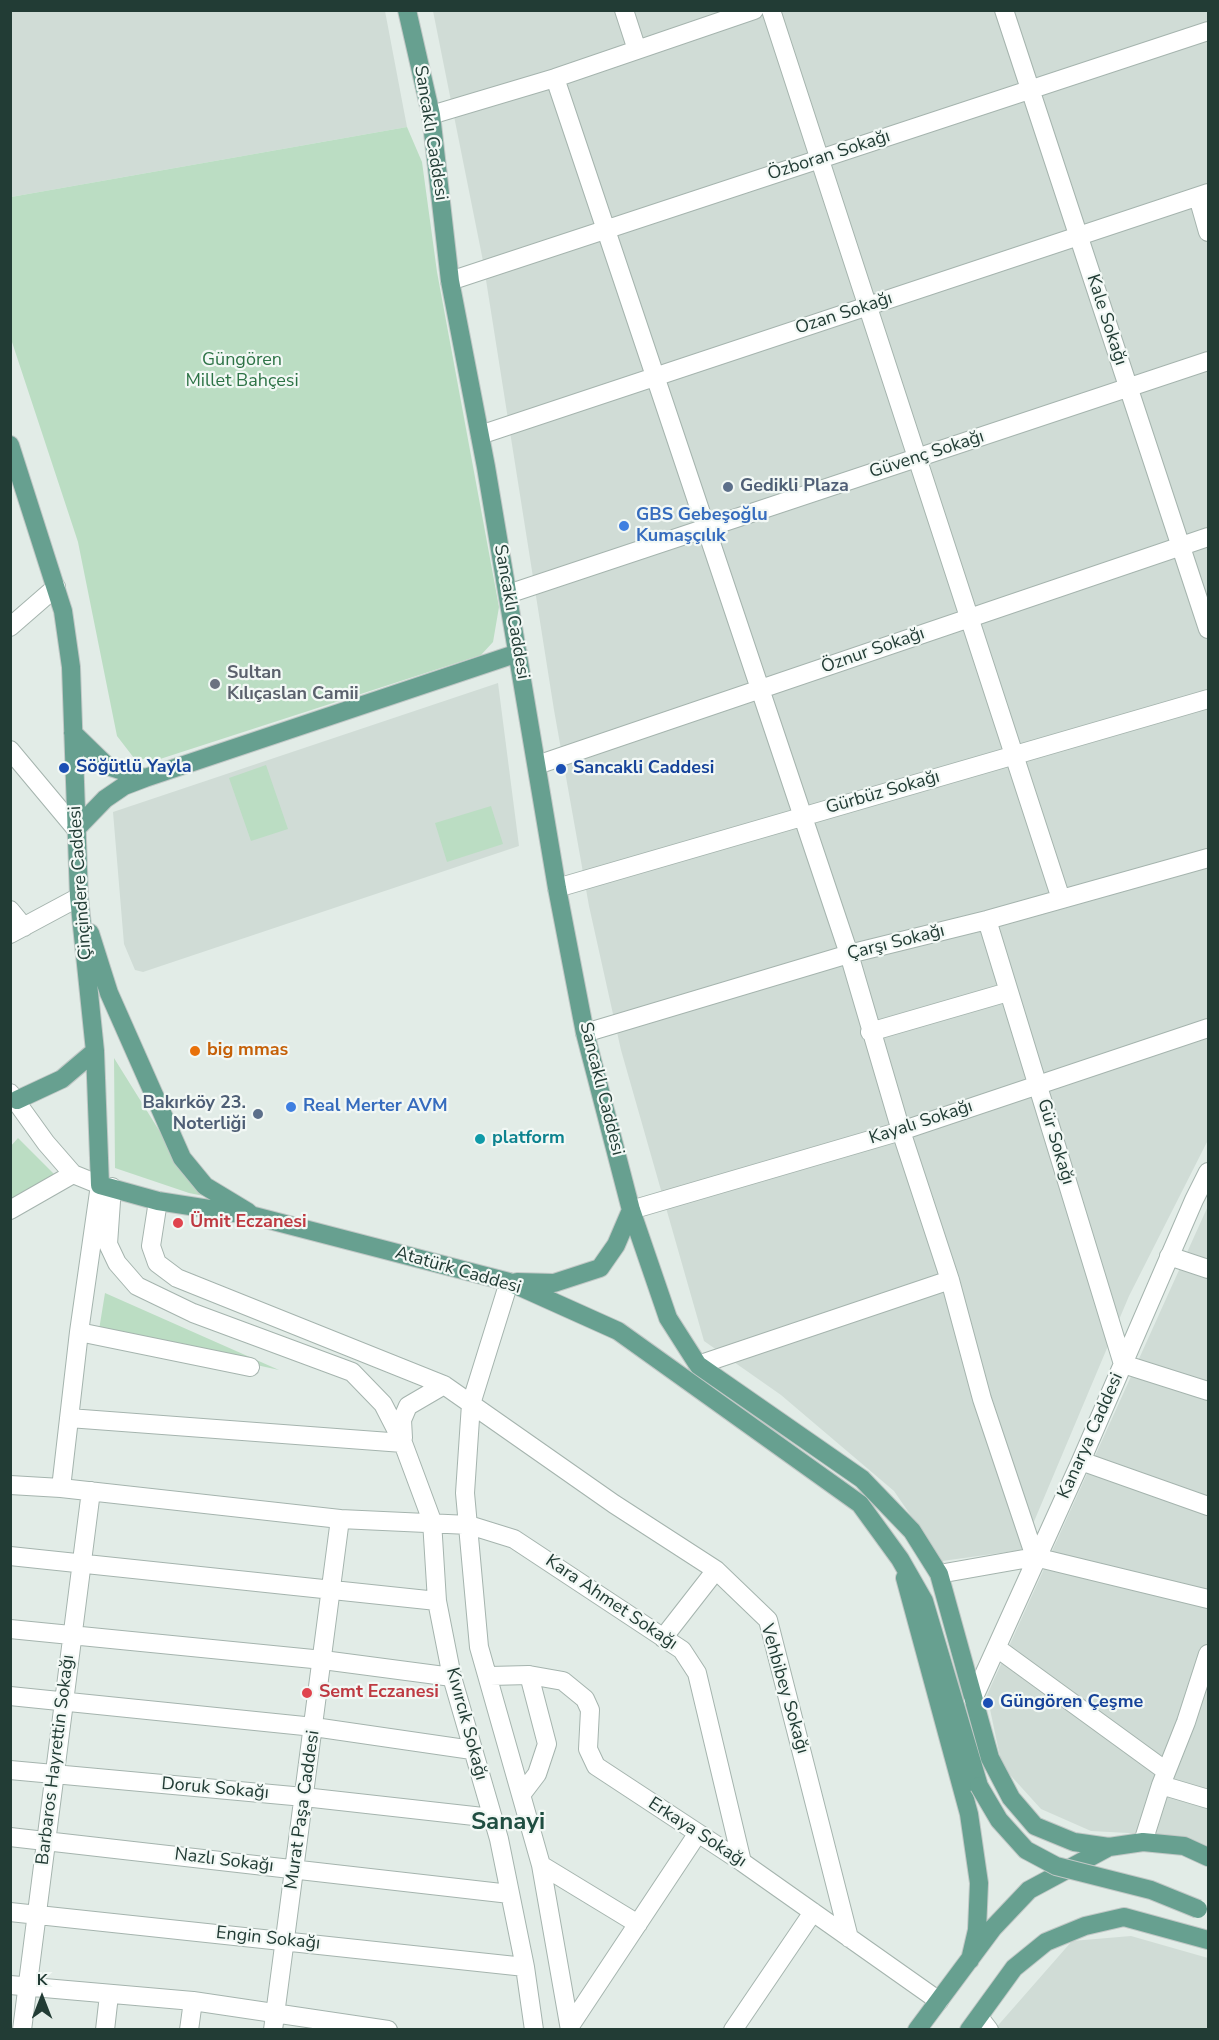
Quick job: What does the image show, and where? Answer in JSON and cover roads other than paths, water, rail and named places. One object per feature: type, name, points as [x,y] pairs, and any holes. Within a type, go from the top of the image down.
[{"type":"main road","name":"Sancaklı Caddesi","points":[[407,10],[431,115],[450,281],[480,435],[557,888],[585,1033],[631,1210],[668,1318],[698,1365]]},
{"type":"main road","name":"Çinçindere Caddesi","points":[[10,445],[15,477],[63,611],[71,667],[79,897],[106,1186]]},
{"type":"main road","points":[[76,829],[105,799],[124,786],[144,778],[518,653]]},
{"type":"main road","points":[[73,733],[107,766],[144,778]]},
{"type":"main road","points":[[79,897],[109,993],[182,1158],[205,1186],[254,1216]]},
{"type":"main road","points":[[13,1102],[62,1079],[95,1051]]},
{"type":"main road","name":"Atatürk Caddesi","points":[[106,1186],[158,1201],[254,1216],[509,1282],[618,1331],[860,1504],[900,1559],[924,1600],[979,1786],[999,1820],[1026,1850],[1056,1866],[1151,1890],[1203,1911]]},
{"type":"main road","points":[[509,1282],[554,1283],[600,1268],[616,1245],[631,1210]]},
{"type":"main road","points":[[698,1365],[862,1479],[912,1531],[939,1574],[990,1758],[1011,1798],[1035,1826],[1074,1842],[1109,1847],[1143,1842],[1184,1846],[1209,1857]]},
{"type":"main road","points":[[900,1559],[910,1605],[969,1814],[978,1883],[977,1930],[970,1960]]},
{"type":"main road","points":[[917,2030],[993,1928],[1029,1890],[1109,1847]]},
{"type":"main road","points":[[979,2025],[1014,1968],[1046,1942],[1085,1926],[1124,1917],[1209,1940]]},
{"type":"street","points":[[624,10],[637,50]]},
{"type":"street","points":[[431,115],[555,78],[754,10]]},
{"type":"street","points":[[771,10],[1061,899]]},
{"type":"street","name":"Kale Sokağı","points":[[1004,10],[1209,629]]},
{"type":"street","name":"Özboran Sokağı","points":[[450,281],[1209,31]]},
{"type":"street","points":[[555,78],[849,954],[870,1032],[950,1280],[982,1399],[1035,1557]]},
{"type":"street","points":[[1203,195],[1209,232]]},
{"type":"street","name":"Ozan Sokağı","points":[[480,435],[1203,195]]},
{"type":"street","name":"Güvenç Sokağı","points":[[508,594],[1209,361]]},
{"type":"street","name":"Öznur Sokağı","points":[[537,765],[1209,537]]},
{"type":"street","points":[[10,627],[56,587]]},
{"type":"street","name":"Gürbüz Sokağı","points":[[557,888],[1209,699]]},
{"type":"street","points":[[10,750],[76,829]]},
{"type":"street","name":"Çarşı Sokağı","points":[[585,1033],[849,954],[987,920],[1209,858]]},
{"type":"street","points":[[10,910],[17,930],[79,897]]},
{"type":"street","name":"Gür Sokağı","points":[[987,920],[1123,1364]]},
{"type":"street","points":[[870,1032],[1008,992]]},
{"type":"street","name":"Kayalı Sokağı","points":[[631,1210],[901,1131],[1209,1028]]},
{"type":"street","name":"Atatürk Caddesi","points":[[13,1102],[73,1174],[106,1186]]},
{"type":"street","name":"Kanarya Caddesi","points":[[973,1699],[1035,1557],[1081,1461],[1169,1256],[1209,1172]]},
{"type":"street","points":[[10,1209],[73,1174]]},
{"type":"street","points":[[61,1488],[79,1332],[106,1186]]},
{"type":"street","points":[[106,1186],[108,1244],[117,1263],[137,1286],[193,1312],[352,1372],[383,1404],[404,1443]]},
{"type":"street","name":"Vehbibey Sokağı","points":[[158,1201],[151,1246],[157,1263],[177,1278],[444,1385],[614,1504],[716,1570],[768,1620],[849,1938]]},
{"type":"street","points":[[1169,1256],[1209,1269]]},
{"type":"street","points":[[698,1365],[950,1280]]},
{"type":"street","name":"Kıvırcık Sokağı","points":[[509,1282],[471,1404],[465,1492],[479,1647],[490,1676],[541,1865],[570,2028]]},
{"type":"street","points":[[79,1332],[250,1367]]},
{"type":"street","points":[[1123,1364],[1209,1391]]},
{"type":"street","points":[[404,1443],[402,1420],[408,1406],[444,1385]]},
{"type":"street","points":[[69,1418],[404,1443]]},
{"type":"street","name":"Kıvırcık Sokağı","points":[[404,1443],[432,1521],[437,1600],[452,1677],[471,1750],[499,1839],[525,1967],[534,2030]]},
{"type":"street","points":[[1081,1461],[1209,1506]]},
{"type":"street","name":"Kara Ahmet Sokağı","points":[[10,1485],[91,1491],[340,1519],[432,1521],[469,1525],[514,1539],[682,1650],[697,1673],[742,1862]]},
{"type":"street","name":"Barbaros Hayrettin Sokağı","points":[[22,2030],[19,1985],[36,1915],[47,1841],[71,1635],[91,1491]]},
{"type":"street","name":"Murat Paşa Caddesi","points":[[275,2021],[340,1519]]},
{"type":"street","points":[[10,1556],[437,1600]]},
{"type":"street","points":[[939,1574],[1035,1557],[1209,1599]]},
{"type":"street","points":[[663,1638],[716,1570]]},
{"type":"street","points":[[10,1629],[323,1660],[452,1677]]},
{"type":"street","points":[[997,1648],[1164,1778],[1209,1799]]},
{"type":"street","points":[[1143,1842],[1164,1778],[1201,1698],[1209,1654]]},
{"type":"street","points":[[521,1795],[537,1774],[547,1744],[529,1675]]},
{"type":"street","name":"Erkaya Sokağı","points":[[490,1676],[529,1675],[563,1681],[585,1699],[590,1710],[588,1749],[596,1766],[742,1862],[939,2001]]},
{"type":"street","points":[[10,1696],[314,1727],[471,1750]]},
{"type":"street","name":"Doruk Sokağı","points":[[10,1770],[304,1797],[492,1818]]},
{"type":"street","points":[[570,2028],[698,1833]]},
{"type":"street","name":"Nazlı Sokağı","points":[[10,1837],[510,1894]]},
{"type":"street","points":[[541,1865],[638,1924]]},
{"type":"street","name":"Engin Sokağı","points":[[10,1912],[525,1967]]},
{"type":"street","points":[[733,2030],[813,1912]]},
{"type":"street","points":[[19,1985],[193,2001],[275,2021],[388,2030]]},
{"type":"street","points":[[105,2030],[109,1995]]},
{"type":"street","points":[[189,2030],[193,2001]]},
{"type":"place","name":"Gedikli Plaza","points":[[728,487]]},
{"type":"place","name":"GBS Gebeşoğlu Kumaşçılık","points":[[624,526]]},
{"type":"place","name":"Sultan Kılıçaslan Camii","points":[[215,684]]},
{"type":"place","name":"Söğütlü Yayla","points":[[64,768]]},
{"type":"place","name":"Sancakli Caddesi","points":[[561,769]]},
{"type":"place","name":"big mmas","points":[[195,1051]]},
{"type":"place","name":"Real Merter AVM","points":[[291,1107]]},
{"type":"place","name":"Bakırköy 23. Noterliği","points":[[258,1114]]},
{"type":"place","name":"platform","points":[[480,1139]]},
{"type":"place","name":"Ümit Eczanesi","points":[[178,1223]]},
{"type":"place","name":"Semt Eczanesi","points":[[307,1693]]},
{"type":"place","name":"Güngören Çeşme","points":[[988,1703]]},
{"type":"district","name":"Sanayi","points":[[508,1823]]},
{"type":"park label","name":"Güngören Millet Bahçesi","points":[[242,371]]}]
